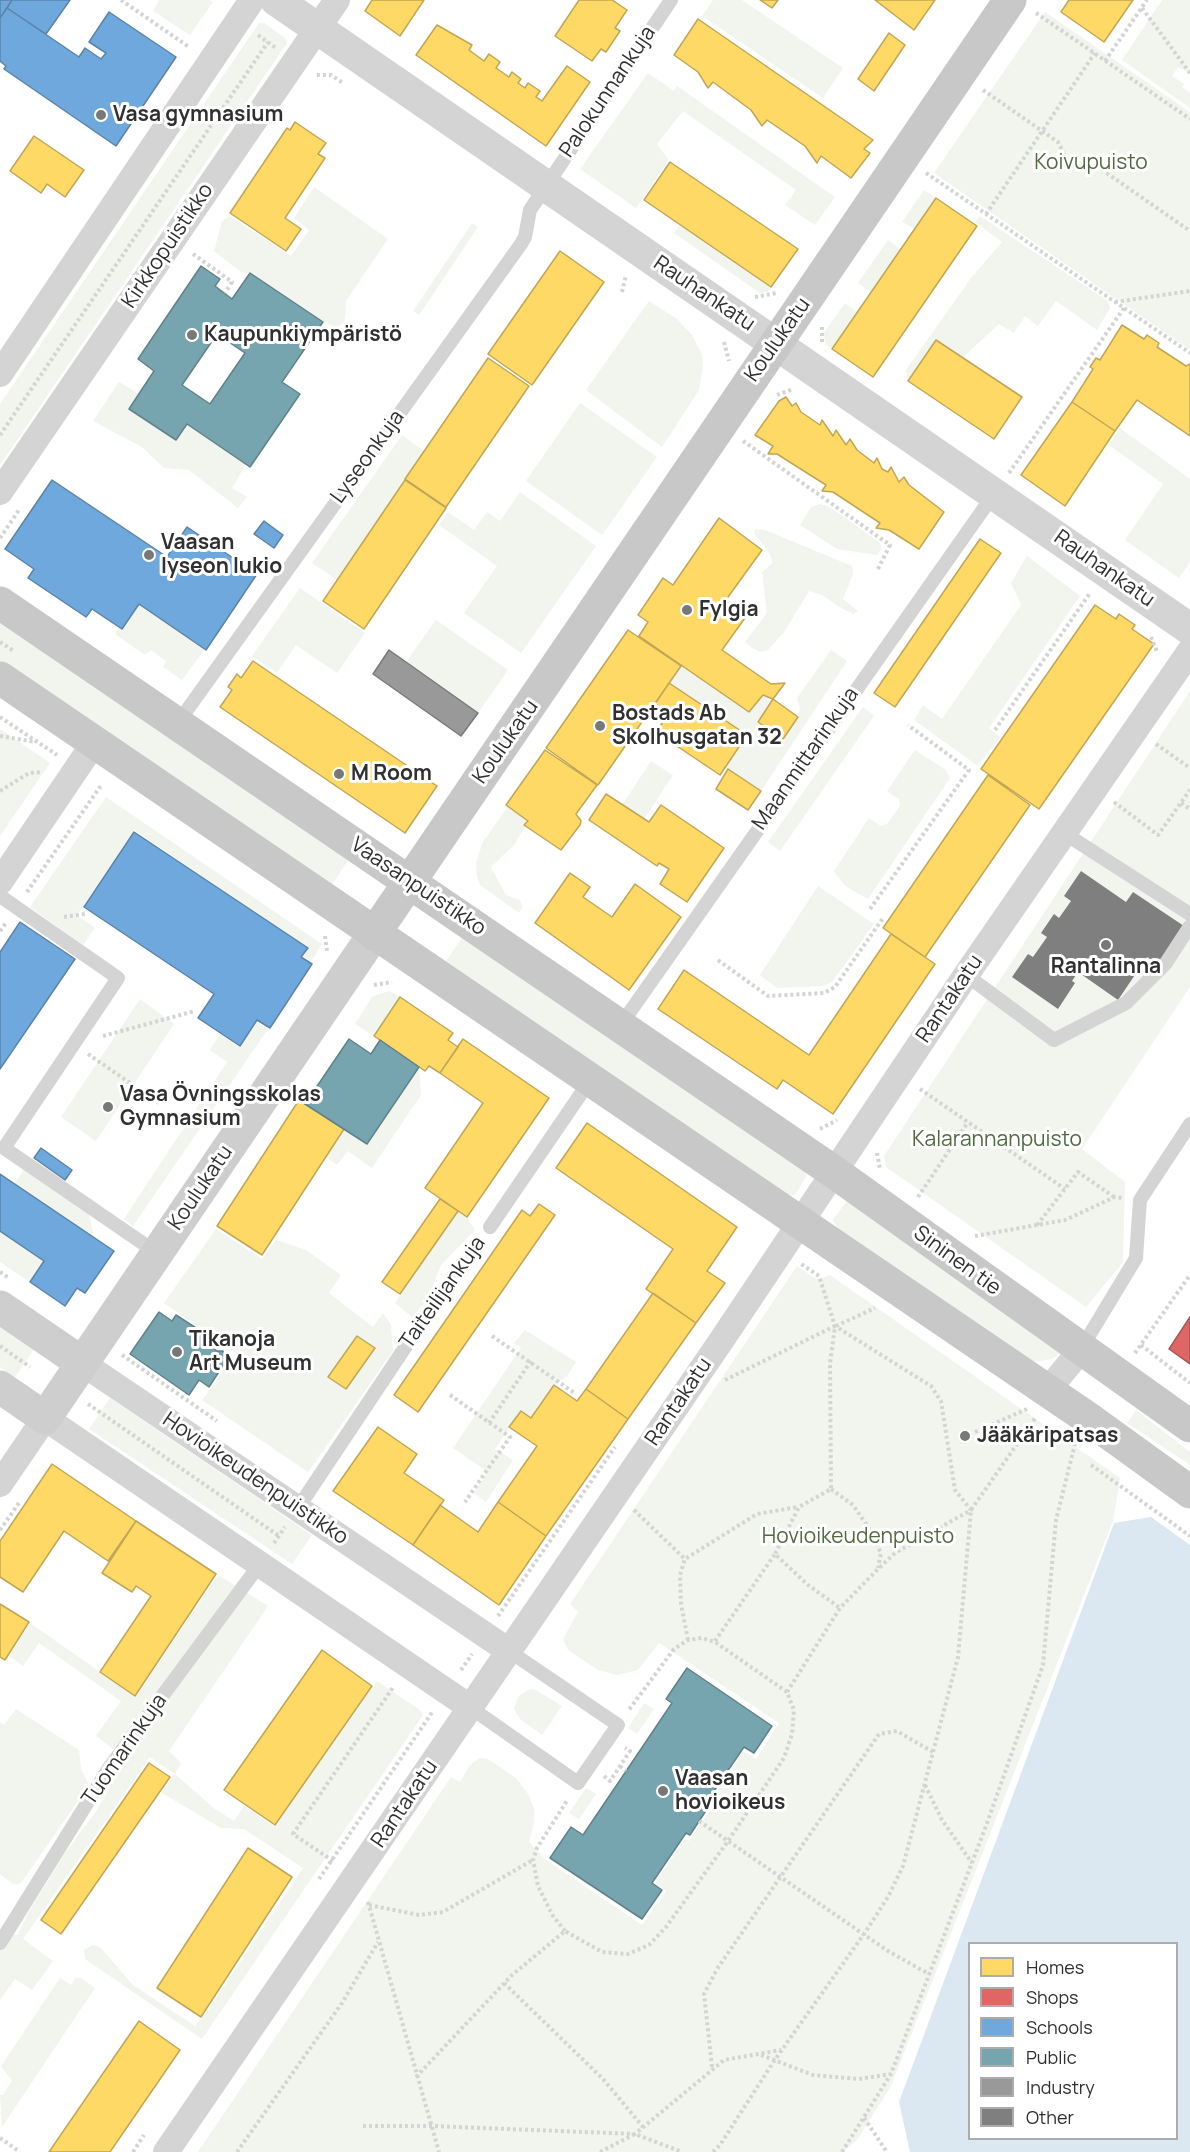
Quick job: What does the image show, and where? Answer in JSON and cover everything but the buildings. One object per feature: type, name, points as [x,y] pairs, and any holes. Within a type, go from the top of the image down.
[{"type":"main road","name":"Koulukatu","points":[[45,1418],[776,344],[1023,6]]},
{"type":"main road","name":"Vaasanpuistikko","points":[[0,603],[834,1172]]},
{"type":"main road","points":[[0,678],[86,755],[374,934],[591,1079],[799,1224],[1039,1404],[1092,1421],[1190,1492]]},
{"type":"main road","name":"Sininen tie","points":[[834,1172],[1190,1426]]},
{"type":"main road","name":"Hovioikeudenpuistikko","points":[[0,1307],[82,1363]]},
{"type":"main road","points":[[0,1387],[45,1418]]},
{"type":"street","points":[[0,374],[252,0]]},
{"type":"street","name":"Rauhankatu","points":[[276,0],[776,344],[1000,485],[1190,628]]},
{"type":"street","name":"Kirkkopuistikko","points":[[0,492],[337,0]]},
{"type":"street","name":"Rantakatu","points":[[166,2152],[361,1886],[471,1707],[966,975],[1190,651]]},
{"type":"street","points":[[0,882],[86,755]]},
{"type":"street","points":[[1039,1404],[1081,1350]]},
{"type":"street","name":"Hovioikeudenpuistikko","points":[[82,1363],[298,1508],[492,1625],[509,1651]]},
{"type":"street","points":[[45,1418],[471,1707]]},
{"type":"street","name":"Koulukatu","points":[[0,1484],[45,1418]]},
{"type":"lane","name":"Palokunnankuja","points":[[546,185],[671,0]]},
{"type":"lane","name":"Lyseonkuja","points":[[177,724],[521,244],[525,237],[530,210],[546,185]]},
{"type":"lane","name":"Maanmittarinkuja","points":[[620,1026],[1000,485]]},
{"type":"lane","points":[[1064,833],[1190,914]]},
{"type":"lane","points":[[0,896],[118,978],[4,1148],[157,1253]]},
{"type":"lane","points":[[966,975],[1054,1040],[1126,1003],[1166,963],[1190,927]]},
{"type":"lane","name":"Taiteilijankuja","points":[[490,1227],[591,1079]]},
{"type":"lane","points":[[1081,1350],[1136,1258],[1140,1200],[1190,1124]]},
{"type":"lane","name":"Taiteilijankuja","points":[[298,1508],[436,1301]]},
{"type":"lane","name":"Tuomarinkuja","points":[[0,1943],[109,1768],[260,1564]]},
{"type":"lane","points":[[471,1707],[578,1783],[618,1725],[509,1651]]},
{"type":"path","points":[[121,0],[193,49]]},
{"type":"path","points":[[1105,60],[1147,0]]},
{"type":"path","points":[[1023,6],[1190,119]]},
{"type":"path","points":[[1142,8],[1190,73]]},
{"type":"path","points":[[238,21],[295,61]]},
{"type":"path","points":[[0,435],[268,42]]},
{"type":"path","points":[[986,214],[1095,53]]},
{"type":"path","points":[[983,90],[1058,142],[1069,164],[1079,168],[1098,167],[1190,231]]},
{"type":"path","points":[[926,173],[1190,353]]},
{"type":"path","points":[[193,255],[232,282],[225,293]]},
{"type":"path","points":[[622,292],[626,274]]},
{"type":"path","points":[[1114,302],[1190,291]]},
{"type":"path","points":[[1000,485],[1124,308]]},
{"type":"path","points":[[43,310],[97,350]]},
{"type":"path","points":[[822,325],[822,348]]},
{"type":"path","points":[[743,441],[890,545],[878,569]]},
{"type":"path","points":[[995,730],[1090,592]]},
{"type":"path","points":[[0,717],[36,742]]},
{"type":"path","points":[[870,909],[969,770],[908,725]]},
{"type":"path","points":[[1136,729],[1190,768]]},
{"type":"path","points":[[0,736],[36,742],[86,755]]},
{"type":"path","points":[[0,791],[29,772],[50,771]]},
{"type":"path","points":[[0,931],[102,784]]},
{"type":"path","points":[[1095,789],[1158,835],[1190,790]]},
{"type":"path","points":[[1181,803],[1190,809]]},
{"type":"path","points":[[718,960],[768,996],[824,993],[835,987],[883,918]]},
{"type":"path","points":[[74,1044],[195,1011]]},
{"type":"path","points":[[74,1044],[159,1103]]},
{"type":"path","points":[[899,1074],[1065,1189]]},
{"type":"path","points":[[820,1130],[836,1121]]},
{"type":"path","points":[[916,1200],[968,1122]]},
{"type":"path","points":[[1036,1225],[1078,1172],[1115,1197],[1140,1200]]},
{"type":"path","points":[[968,1237],[1065,1220],[1115,1197]]},
{"type":"path","name":"Taiteilijankuja","points":[[436,1301],[490,1227]]},
{"type":"path","points":[[1121,1378],[1190,1275]]},
{"type":"path","points":[[819,1276],[835,1326],[830,1364],[831,1489]]},
{"type":"path","points":[[723,1381],[881,1305]]},
{"type":"path","points":[[835,1326],[931,1386],[940,1401],[955,1490],[971,1510]]},
{"type":"path","points":[[492,1336],[576,1394]]},
{"type":"path","points":[[1141,1345],[1190,1383]]},
{"type":"path","points":[[0,1346],[30,1367]]},
{"type":"path","points":[[489,1423],[531,1361]]},
{"type":"path","points":[[450,1395],[510,1437],[465,1502]]},
{"type":"path","points":[[88,1404],[279,1536]]},
{"type":"path","points":[[975,1432],[1039,1404]]},
{"type":"path","points":[[713,2152],[720,2145],[781,2050],[864,1935],[888,1897],[903,1866],[958,1657],[971,1510],[1039,1404]]},
{"type":"path","points":[[842,2152],[891,2074],[972,1863],[1043,1665],[1056,1520],[1076,1440],[1092,1421]]},
{"type":"path","points":[[1091,1465],[1190,1536]]},
{"type":"path","points":[[688,1640],[681,1604],[680,1575],[685,1559],[757,1514],[799,1507],[831,1489]]},
{"type":"path","points":[[831,1489],[853,1505],[868,1527],[881,1553],[878,1569]]},
{"type":"path","points":[[631,1507],[685,1559]]},
{"type":"path","points":[[715,1642],[775,1554],[799,1507]]},
{"type":"path","points":[[260,1564],[298,1508]]},
{"type":"path","points":[[787,1692],[840,1608],[878,1569],[895,1553],[971,1510]]},
{"type":"path","points":[[775,1554],[808,1585],[840,1608]]},
{"type":"path","points":[[316,1884],[492,1625]]},
{"type":"path","points":[[578,1783],[537,1848],[533,1860],[538,1886],[553,1916],[565,1931],[602,1952],[628,1954],[649,1945],[666,1927],[728,1841],[784,1758],[792,1734],[794,1710],[787,1692],[715,1642],[702,1638],[688,1640],[665,1659],[618,1725]]},
{"type":"path","points":[[394,1686],[293,1834],[332,1860],[361,1886],[439,2152]]},
{"type":"path","points":[[712,2067],[704,1994],[717,1969],[879,1734],[897,1731],[933,1752]]},
{"type":"path","points":[[620,1766],[626,1771]]},
{"type":"path","points":[[924,1784],[942,1820],[972,1863]]},
{"type":"path","points":[[699,1821],[888,1952],[929,1974]]},
{"type":"path","points":[[368,1905],[419,1915],[442,1912],[533,1860]]},
{"type":"path","points":[[416,2077],[504,1983],[565,1931]]},
{"type":"path","points":[[237,2152],[342,2003],[379,1941]]},
{"type":"path","points":[[504,1983],[603,2079],[643,2127]]},
{"type":"path","points":[[600,2152],[635,2134],[712,2067],[724,2060],[781,2050]]},
{"type":"path","points":[[759,2054],[813,2075],[859,2079],[891,2074]]},
{"type":"path","points":[[864,2118],[887,2152]]},
{"type":"path","points":[[363,2126],[432,2126],[635,2134],[681,2152]]},
{"type":"path","points":[[133,2152],[145,2134]]},
{"type":"path","points":[[0,2138],[20,2152]]},
{"type":"green space","points":[[159,0],[210,0],[213,2],[190,35],[153,11]]},
{"type":"green space","points":[[713,0],[742,0],[843,68],[823,98],[702,16]]},
{"type":"green space","points":[[1162,0],[1190,0],[1190,74],[1178,67],[1172,76],[1184,84],[1182,87],[1190,93],[1190,108],[1122,60]]},
{"type":"green space","name":"Koivupuisto","points":[[1045,12],[1190,112],[1190,350],[934,173]]},
{"type":"green space","points":[[259,23],[264,23],[285,38],[287,43],[0,465],[0,404]]},
{"type":"green space","points":[[648,73],[674,91],[677,86],[835,197],[815,225],[785,205],[796,190],[683,111],[657,144],[669,160],[636,208],[580,169]]},
{"type":"green space","points":[[314,187],[388,239],[346,301],[343,324],[336,327],[323,322],[250,273],[242,273],[214,251],[222,221],[230,216],[291,256],[309,230],[294,218]]},
{"type":"green space","points":[[924,190],[936,198],[915,229],[902,222]]},
{"type":"green space","points":[[980,216],[1108,301],[1110,308],[1097,330],[1056,301],[1038,326],[1025,316],[1014,333],[999,324],[962,358],[936,340],[908,381],[906,370],[971,278],[1002,242],[975,222]]},
{"type":"green space","points":[[472,223],[478,227],[419,315],[413,311]]},
{"type":"green space","points":[[680,225],[771,287],[768,292],[760,293],[674,233]]},
{"type":"green space","points":[[888,240],[901,249],[871,292],[858,283]]},
{"type":"green space","points":[[649,301],[677,319],[692,335],[702,355],[703,365],[699,390],[662,447],[586,390]]},
{"type":"green space","points":[[845,303],[857,312],[832,349],[825,344],[824,333]]},
{"type":"green space","points":[[119,382],[139,394],[129,409],[175,440],[187,424],[246,464],[232,488],[247,497],[238,508],[189,470],[164,468],[142,447],[93,421]]},
{"type":"green space","points":[[580,403],[657,457],[602,535],[526,481]]},
{"type":"green space","points":[[1120,428],[1190,479],[1190,562],[1179,578],[1125,540],[1163,484],[1109,445]]},
{"type":"green space","points":[[402,435],[424,451],[337,580],[312,563]]},
{"type":"green space","points":[[520,492],[596,546],[521,653],[464,613],[497,566],[439,525],[448,512],[474,530],[487,512],[500,521]]},
{"type":"green space","points":[[820,504],[830,507],[879,542],[882,548],[877,555],[837,549],[800,525],[811,507]]},
{"type":"green space","points":[[755,529],[765,530],[852,566],[853,574],[843,599],[858,611],[854,614],[822,595],[809,591],[784,632],[768,650],[761,652],[752,648],[745,642],[767,613],[762,572],[773,563],[770,554],[754,533]]},
{"type":"green space","points":[[1027,556],[1080,596],[989,728],[1000,737],[978,766],[914,720],[923,705],[942,719],[1021,605],[1011,583]]},
{"type":"green space","points":[[300,588],[365,633],[337,673],[296,645],[277,673],[252,656]]},
{"type":"green space","points":[[139,604],[205,649],[182,680],[163,667],[166,661],[151,650],[145,655],[115,634],[119,627],[123,629]]},
{"type":"green space","points":[[436,620],[508,670],[478,713],[406,662]]},
{"type":"green space","points":[[0,621],[351,856],[331,886],[0,664]]},
{"type":"green space","points":[[831,650],[847,661],[761,791],[725,768],[746,735],[669,683],[680,665],[749,712],[763,695],[773,699],[758,722],[783,739],[798,717],[800,708],[797,698]]},
{"type":"green space","name":"Kalarannanpuisto","points":[[1190,691],[1190,987],[1082,1149],[1125,1182],[1123,1262],[1086,1307],[886,1167],[884,1156]]},
{"type":"green space","points":[[863,707],[874,716],[780,851],[768,842]]},
{"type":"green space","points":[[0,729],[50,763],[0,836]]},
{"type":"green space","points":[[915,750],[946,770],[950,778],[868,899],[845,886],[834,871],[869,818],[881,826],[888,823],[900,806],[899,799],[887,791]]},
{"type":"green space","points":[[651,761],[673,775],[644,819],[622,805]]},
{"type":"green space","points":[[106,797],[322,944],[311,961],[303,956],[308,948],[134,830],[77,915],[95,928],[83,945],[30,907]]},
{"type":"green space","points":[[508,806],[528,821],[515,844],[491,867],[506,895],[520,900],[522,907],[519,913],[480,885],[477,877],[476,862],[483,842]]},
{"type":"green space","points":[[818,886],[874,924],[832,982],[823,986],[777,988],[760,975]]},
{"type":"green space","points":[[464,935],[806,1169],[806,1177],[795,1195],[786,1196],[444,964]]},
{"type":"green space","points":[[389,991],[400,997],[374,1036],[355,1024],[372,997]]},
{"type":"green space","points":[[140,999],[174,1024],[96,1141],[61,1117]]},
{"type":"green space","points":[[257,1022],[268,1029],[133,1226],[124,1219],[227,1062],[210,1050],[220,1034],[239,1047]]},
{"type":"green space","points":[[419,1067],[421,1095],[372,1168],[348,1151],[337,1165],[326,1157],[344,1129],[367,1144]]},
{"type":"green space","points":[[25,1168],[89,1212],[94,1238],[14,1184]]},
{"type":"green space","points":[[846,1202],[857,1203],[1062,1352],[1052,1359],[1032,1362],[838,1229],[833,1220]]},
{"type":"green space","points":[[458,1211],[467,1217],[475,1230],[441,1265],[427,1301],[412,1317],[395,1303]]},
{"type":"green space","points":[[216,1229],[262,1259],[276,1240],[306,1250],[341,1275],[329,1293],[373,1327],[383,1313],[391,1325],[393,1351],[308,1472],[202,1400],[237,1354],[164,1303]]},
{"type":"green space","points":[[0,1231],[44,1261],[30,1282],[0,1262]]},
{"type":"green space","name":"Hovioikeudenpuisto","points":[[797,1266],[818,1280],[830,1275],[1120,1478],[1113,1521],[891,2086],[857,2140],[843,2152],[198,2152],[451,1777],[460,1782],[471,1764],[480,1758],[488,1759],[516,1778],[528,1794],[534,1808],[534,1822],[529,1842],[546,1860],[642,1925],[666,1891],[655,1883],[685,1839],[689,1841],[718,1798],[715,1795],[743,1751],[756,1759],[779,1723],[659,1643],[638,1670],[617,1675],[598,1670],[568,1650],[563,1639],[578,1612],[570,1604]]},
{"type":"green space","points":[[0,1324],[35,1348],[15,1377],[0,1367]]},
{"type":"green space","points":[[525,1330],[576,1362],[567,1376],[554,1385],[531,1418],[521,1411],[495,1449],[513,1460],[486,1502],[474,1493],[488,1472],[453,1448],[521,1348],[514,1343]]},
{"type":"green space","points":[[110,1398],[312,1535],[292,1564],[89,1429]]},
{"type":"green space","points":[[1136,1410],[1190,1452],[1190,1465],[1127,1423]]},
{"type":"green space","points":[[218,1575],[268,1606],[169,1751],[181,1763],[175,1774],[215,1809],[234,1821],[244,1806],[275,1827],[377,1681],[420,1710],[423,1715],[202,2039],[85,1959],[84,1950],[93,1945],[100,1947],[133,1985],[195,2026],[303,1868],[244,1829],[221,1828],[162,1793],[174,1774],[150,1757],[23,1939],[53,1961],[32,1990],[15,1979],[0,2000],[0,1932],[18,1935],[28,1913],[65,1853],[97,1810],[125,1758],[96,1736],[121,1701],[39,1643],[23,1666],[9,1656],[30,1623],[136,1697]]},
{"type":"green space","points":[[534,1689],[562,1706],[542,1735],[520,1719],[514,1709],[518,1697]]},
{"type":"green space","points":[[644,1703],[654,1709],[637,1734],[628,1728]]},
{"type":"green space","points":[[16,1709],[79,1750],[81,1769],[89,1785],[21,1883],[14,1885],[0,1874],[0,1722],[4,1725]]},
{"type":"green space","points":[[586,1788],[596,1794],[579,1819],[569,1813]]},
{"type":"green space","points":[[60,1978],[71,1985],[75,1978],[81,1978],[95,1988],[2,2127],[0,2095],[3,2095],[12,2081],[1,2066]]},
{"type":"shaded area","points":[[1151,1517],[1190,1545],[1190,2152],[910,2152],[899,2102],[1114,1523]]},
{"type":"place","name":"Vasa gymnasium","points":[[101,115]]},
{"type":"place","name":"Kaupunkiympäristö","points":[[192,335]]},
{"type":"place","name":"Vaasan lyseon lukio","points":[[149,555]]},
{"type":"place","name":"Fylgia","points":[[687,610]]},
{"type":"place","name":"Bostads Ab Skolhusgatan 32","points":[[600,726]]},
{"type":"place","name":"M Room","points":[[339,774]]},
{"type":"place","name":"Rantalinna","points":[[1106,945]]},
{"type":"place","name":"Vasa Övningsskolas Gymnasium","points":[[108,1107]]},
{"type":"place","name":"Tikanoja Art Museum","points":[[177,1352]]},
{"type":"place","name":"Jääkäripatsas","points":[[965,1436]]},
{"type":"place","name":"Vaasan hovioikeus","points":[[663,1791]]}]
